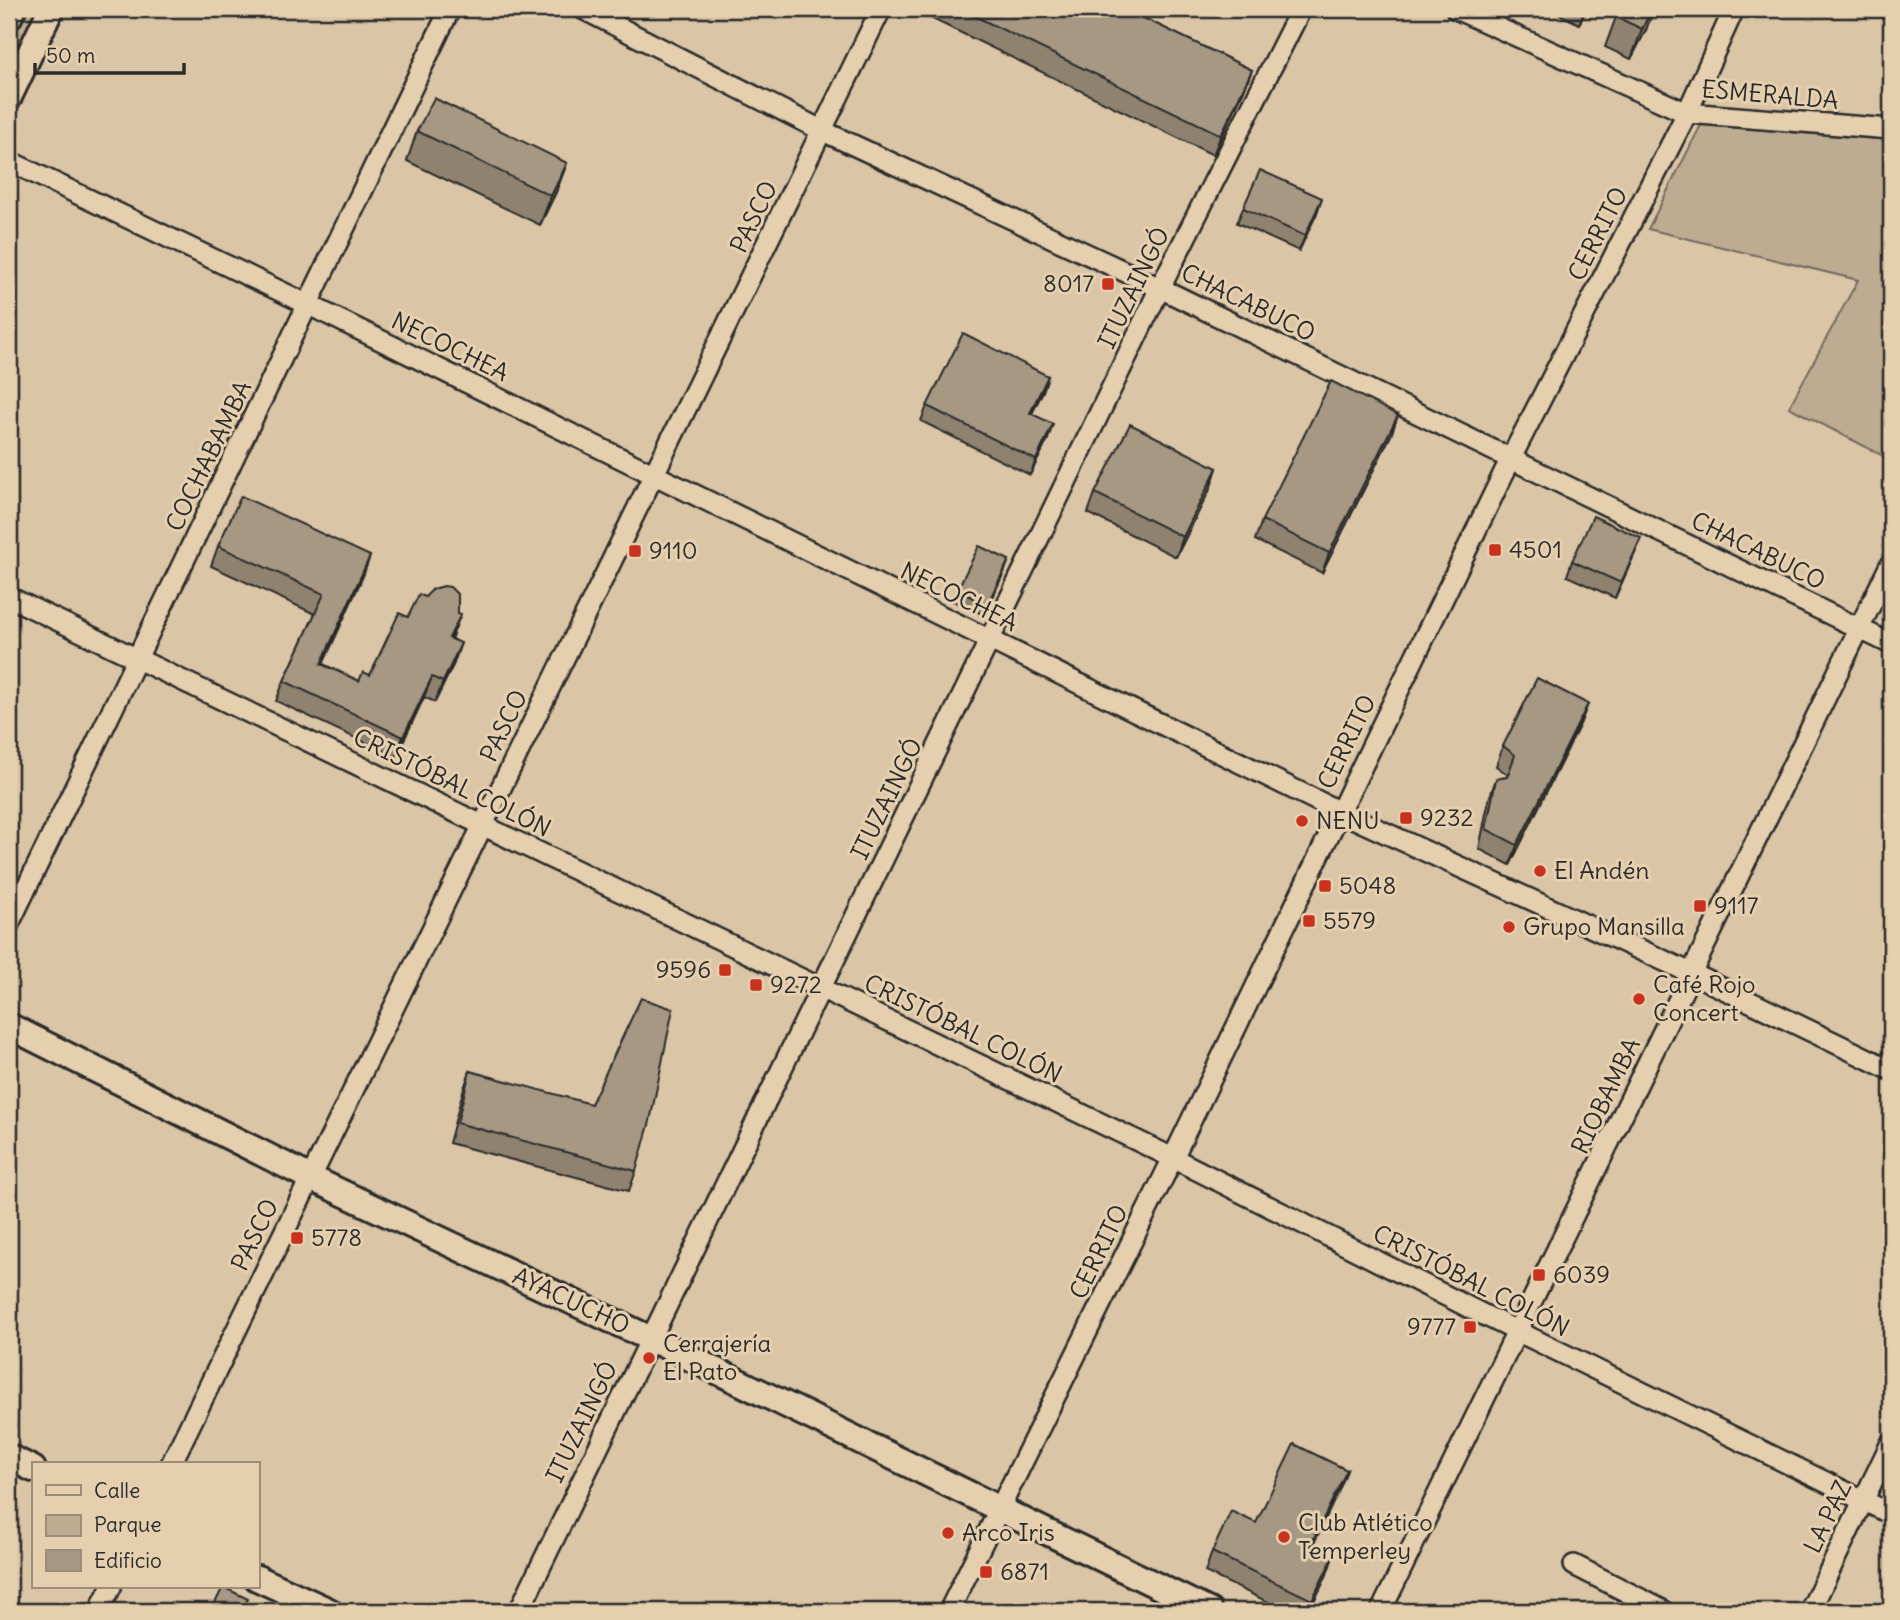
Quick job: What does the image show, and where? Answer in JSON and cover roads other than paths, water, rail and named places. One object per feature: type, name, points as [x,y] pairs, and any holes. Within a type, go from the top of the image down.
[{"type":"main road","points":[[9,17],[13,9]]},
{"type":"main road","points":[[9,97],[51,9]]},
{"type":"main road","name":"AYACUCHO","points":[[9,1026],[311,1178],[649,1338],[1209,1611]]},
{"type":"main road","points":[[9,1457],[32,1468]]},
{"type":"main road","points":[[259,1579],[329,1611]]},
{"type":"street","name":"COCHABAMBA","points":[[9,924],[450,9]]},
{"type":"street","name":"CHACABUCO","points":[[583,9],[823,131],[1160,288],[1891,644]]},
{"type":"street","name":"PASCO","points":[[171,1462],[881,9]]},
{"type":"street","name":"ITUZAINGÓ","points":[[519,1611],[1160,288],[1301,9]]},
{"type":"street","name":"ESMERALDA","points":[[1456,9],[1687,113],[1891,129]]},
{"type":"street","name":"CERRITO","points":[[949,1611],[1173,1158],[1511,458],[1687,113],[1734,9]]},
{"type":"street","name":"NECOCHEA","points":[[9,161],[309,305],[1340,812],[1693,974],[1891,1070]]},
{"type":"street","name":"RIOBAMBA","points":[[1381,1611],[1891,563]]},
{"type":"street","name":"CRISTÓBAL COLÓN","points":[[9,597],[1173,1158],[1518,1332],[1891,1514]]},
{"type":"street","name":"LA PAZ","points":[[1810,1611],[1891,1443]]},
{"type":"street","points":[[1574,1565],[1664,1611]]},
{"type":"street","points":[[99,1611],[110,1588]]},
{"type":"place","name":"8017","points":[[1108,284]]},
{"type":"place","name":"4501","points":[[1495,550]]},
{"type":"place","name":"9110","points":[[635,551]]},
{"type":"place","name":"9232","points":[[1406,818]]},
{"type":"place","name":"NENU","points":[[1302,821]]},
{"type":"place","name":"El Andén","points":[[1540,871]]},
{"type":"place","name":"5048","points":[[1325,886]]},
{"type":"place","name":"9117","points":[[1700,906]]},
{"type":"place","name":"5579","points":[[1309,921]]},
{"type":"place","name":"Grupo Mansilla","points":[[1509,927]]},
{"type":"place","name":"9596","points":[[725,970]]},
{"type":"place","name":"9272","points":[[756,985]]},
{"type":"place","name":"Café Rojo Concert","points":[[1639,999]]},
{"type":"place","name":"5778","points":[[297,1238]]},
{"type":"place","name":"6039","points":[[1539,1275]]},
{"type":"place","name":"9777","points":[[1470,1327]]},
{"type":"place","name":"Cerrajería El Pato","points":[[649,1358]]},
{"type":"place","name":"Arco Iris","points":[[948,1533]]},
{"type":"place","name":"Club Atlético Temperley","points":[[1284,1537]]},
{"type":"place","name":"6871","points":[[986,1572]]}]
